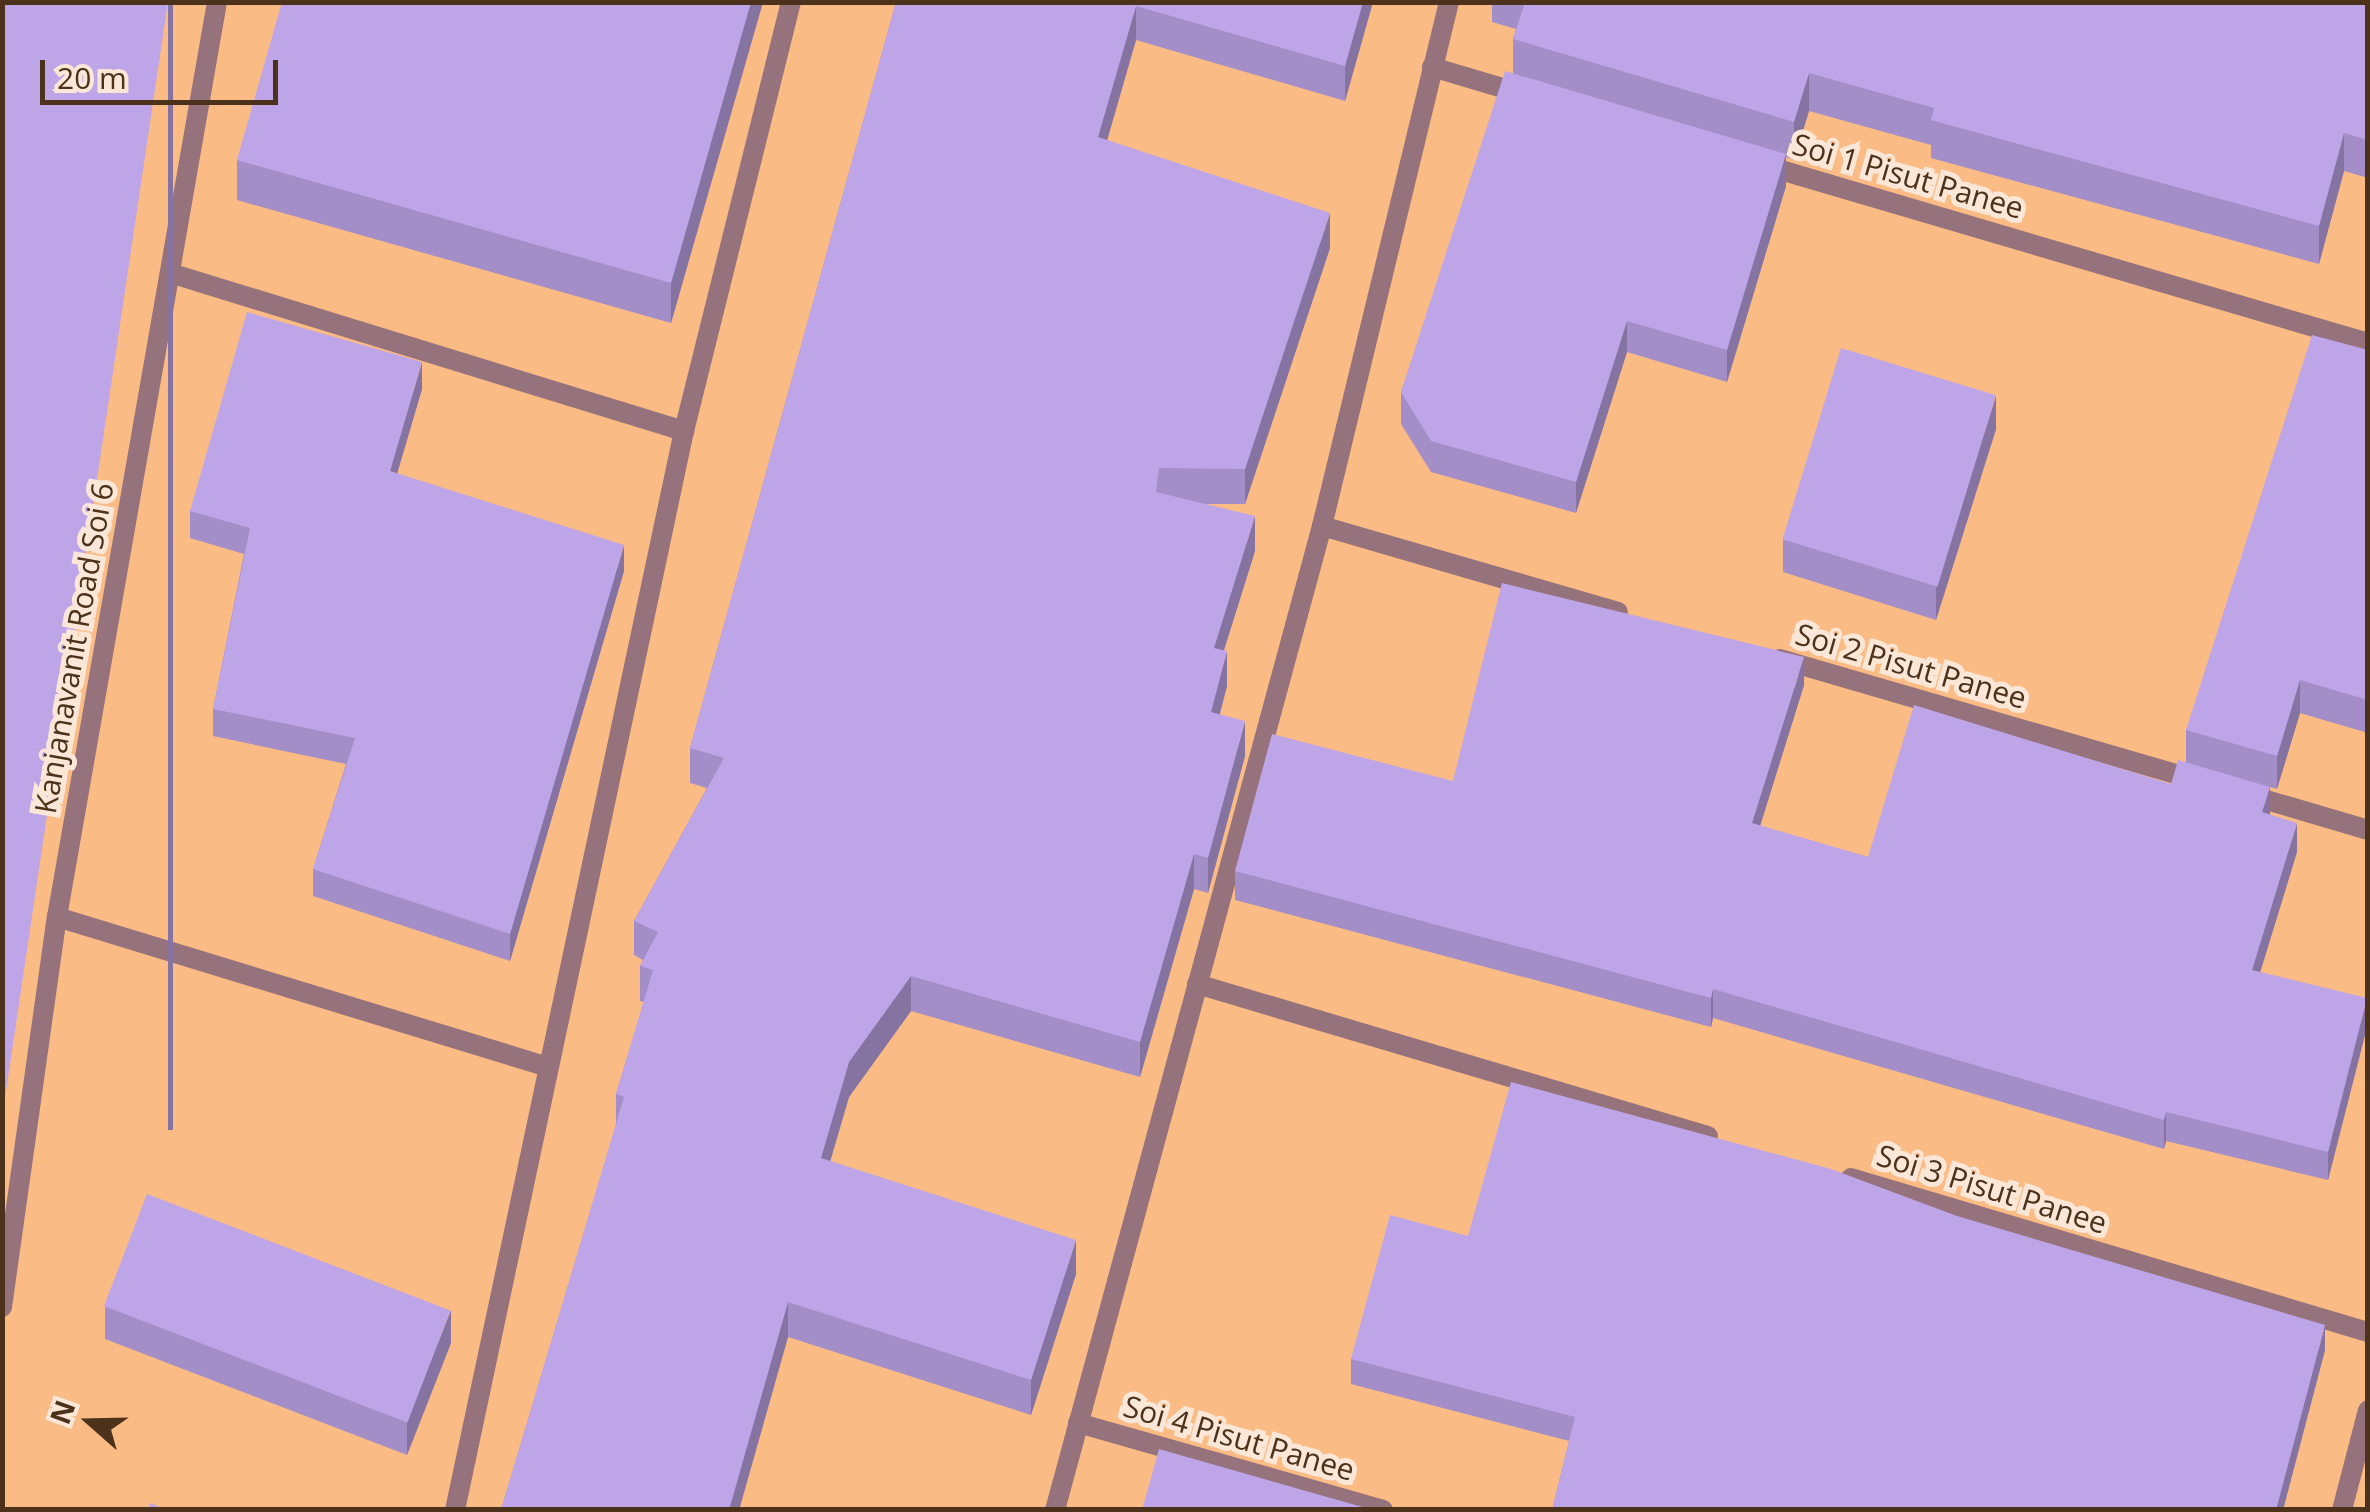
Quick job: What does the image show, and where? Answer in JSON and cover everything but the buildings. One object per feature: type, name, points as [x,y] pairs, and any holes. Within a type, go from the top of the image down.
[{"type":"street","name":"Kanjanavanit Road Soi 6","points":[[2,1307],[57,918],[217,2]]},
{"type":"street","points":[[455,1510],[545,1066],[684,431],[791,2]]},
{"type":"street","points":[[1055,1510],[1322,526],[1448,2]]},
{"type":"street","points":[[1432,67],[1546,101]]},
{"type":"street","name":"Soi 1 Pisut Panee","points":[[1737,157],[2368,343]]},
{"type":"street","points":[[170,273],[684,431]]},
{"type":"street","points":[[1322,526],[1645,620]]},
{"type":"street","name":"Soi 2 Pisut Panee","points":[[1759,653],[2368,830]]},
{"type":"street","points":[[57,918],[545,1066]]},
{"type":"street","points":[[1197,984],[1726,1141]]},
{"type":"street","name":"Soi 3 Pisut Panee","points":[[1820,1169],[2368,1332]]},
{"type":"street","points":[[2342,1510],[2368,1410]]},
{"type":"street","name":"Soi 4 Pisut Panee","points":[[1078,1423],[1384,1510]]}]
